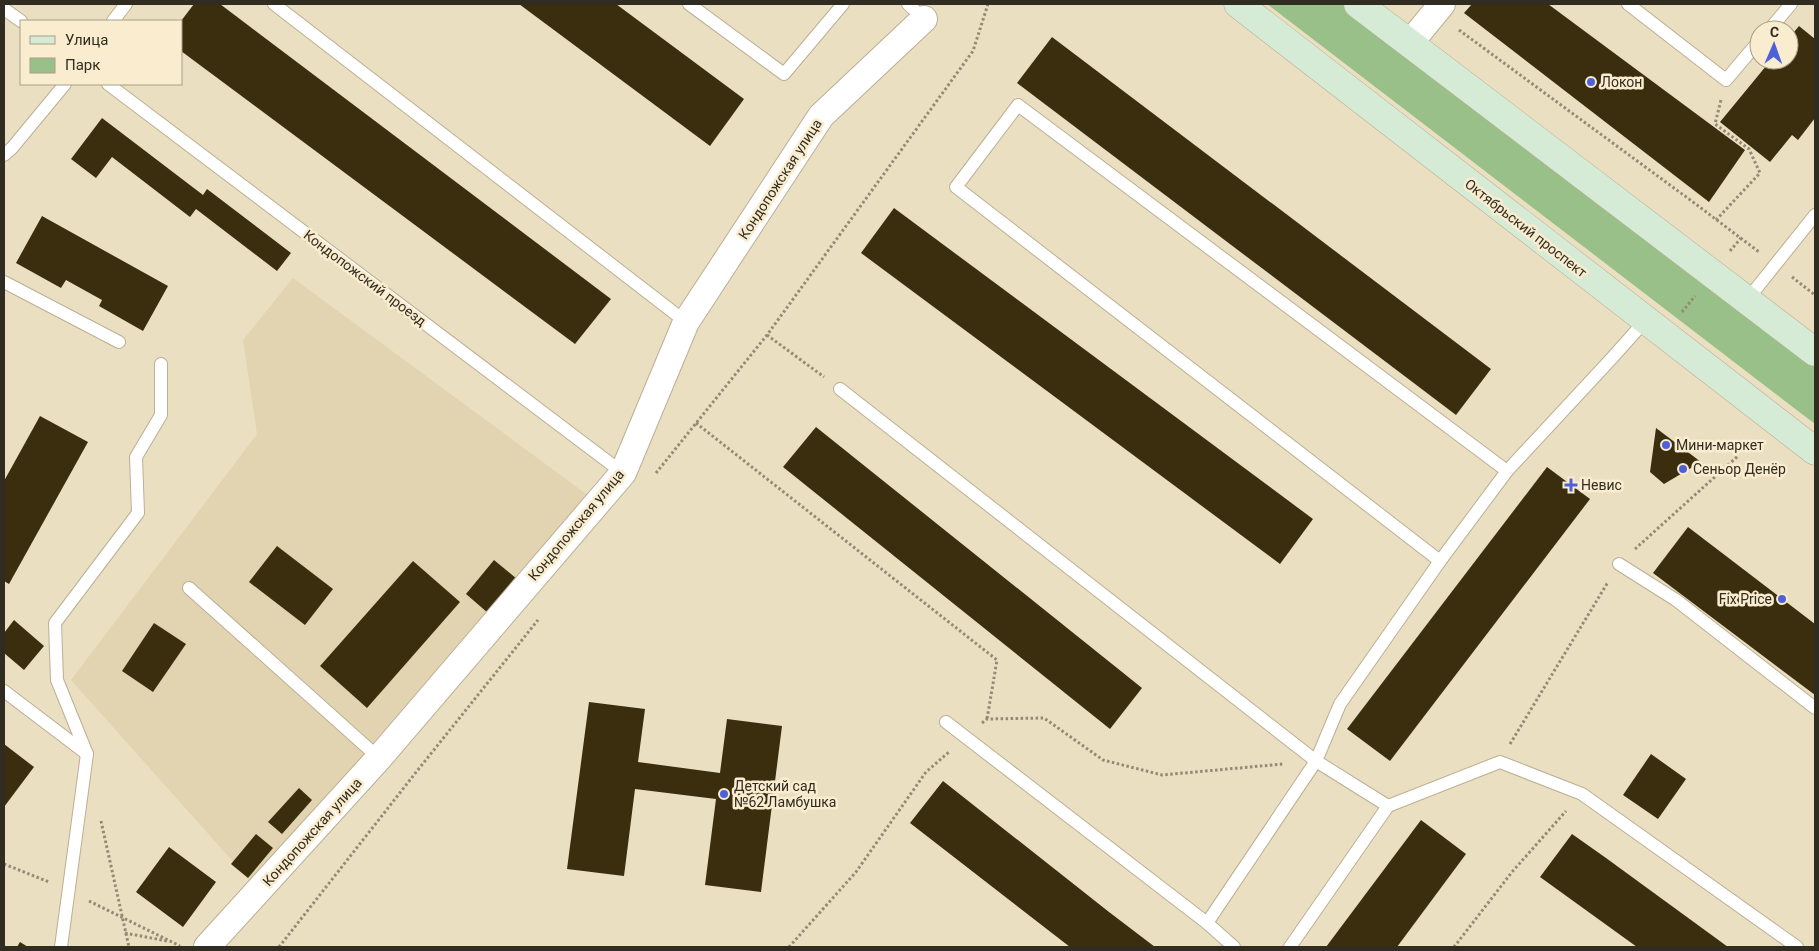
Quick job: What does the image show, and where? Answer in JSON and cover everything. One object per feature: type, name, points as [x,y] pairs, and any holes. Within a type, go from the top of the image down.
[{"type":"main road","name":"Октябрьский проспект","points":[[1238,4],[1815,451]]},
{"type":"main road","points":[[1358,4],[1815,352]]},
{"type":"street","points":[[1410,43],[1439,8]]},
{"type":"street","name":"Кондопожская улица","points":[[206,947],[379,758],[623,473],[686,322],[821,116],[916,11]]},
{"type":"lane","points":[[115,20],[126,4]]},
{"type":"lane","points":[[274,4],[686,322]]},
{"type":"lane","points":[[689,4],[784,74],[843,4]]},
{"type":"lane","points":[[1628,4],[1726,80],[1749,53]]},
{"type":"lane","points":[[1777,20],[1791,4]]},
{"type":"lane","points":[[4,9],[20,20]]},
{"type":"lane","points":[[8,151],[65,85]]},
{"type":"lane","name":"Кондопожский проезд","points":[[109,85],[623,473]]},
{"type":"lane","points":[[1440,561],[956,187],[1018,105],[1507,471]]},
{"type":"lane","points":[[1747,300],[1815,215]]},
{"type":"lane","points":[[4,282],[119,342]]},
{"type":"lane","points":[[1207,923],[1316,761],[1340,704],[1440,561],[1507,471],[1645,321]]},
{"type":"lane","points":[[61,947],[87,754],[56,680],[56,623],[138,513],[136,457],[161,415],[161,364]]},
{"type":"lane","points":[[840,389],[1316,761],[1388,806]]},
{"type":"lane","points":[[1619,564],[1676,600],[1815,708]]},
{"type":"lane","points":[[189,588],[379,758]]},
{"type":"lane","points":[[4,691],[87,754]]},
{"type":"lane","points":[[946,722],[1207,923],[1234,947]]},
{"type":"lane","points":[[1290,947],[1388,806],[1500,762],[1582,794],[1797,947]]},
{"type":"path","points":[[1439,8],[1815,295]]},
{"type":"path","points":[[1716,220],[1760,173],[1749,149],[1715,124],[1726,80]]},
{"type":"path","points":[[767,335],[840,389]]},
{"type":"path","points":[[696,423],[997,660],[987,719]]},
{"type":"path","points":[[1500,762],[1619,564],[1738,456]]},
{"type":"path","points":[[1454,947],[1512,872],[1582,794]]},
{"type":"path","points":[[99,812],[129,947]]},
{"type":"path","points":[[4,864],[68,890],[182,947]]},
{"type":"path","points":[[126,933],[172,942]]},
{"type":"shaded area","points":[[293,278],[593,499],[253,884],[71,680],[257,434],[243,340]]},
{"type":"green space","points":[[1267,4],[1356,4],[1815,359],[1815,424]]},
{"type":"building","points":[[194,4],[220,4],[611,299],[575,344],[182,52],[182,20]]},
{"type":"building","points":[[519,4],[616,4],[744,99],[710,146]]},
{"type":"building","points":[[1472,4],[1548,4],[1745,150],[1709,202],[1464,13]]},
{"type":"building","points":[[1799,26],[1815,39],[1815,118],[1798,140],[1792,135],[1770,162],[1720,122],[1763,70],[1799,70]]},
{"type":"building","points":[[1052,37],[1491,369],[1456,415],[1017,83]]},
{"type":"building","points":[[102,118],[203,195],[207,189],[291,253],[277,271],[196,209],[190,217],[112,157],[96,178],[71,159]]},
{"type":"building","points":[[894,208],[1313,519],[1280,564],[861,253]]},
{"type":"building","points":[[42,216],[168,286],[143,331],[99,306],[102,300],[66,280],[61,288],[16,263]]},
{"type":"building","points":[[40,416],[88,442],[9,584],[4,581],[4,481]]},
{"type":"building","points":[[816,427],[1142,688],[1110,729],[783,467]]},
{"type":"building","name":"Мини-маркет","points":[[1656,428],[1701,462],[1664,484],[1650,472]]},
{"type":"building","points":[[1547,467],[1590,499],[1390,761],[1347,729]]},
{"type":"building","points":[[1688,527],[1815,624],[1815,695],[1653,573]]},
{"type":"building","points":[[277,546],[333,589],[305,625],[249,582]]},
{"type":"building","points":[[494,560],[517,579],[488,613],[466,594]]},
{"type":"building","points":[[413,561],[460,602],[367,708],[320,666]]},
{"type":"building","points":[[14,620],[44,646],[24,670],[4,653],[4,633]]},
{"type":"building","points":[[154,623],[186,644],[153,692],[122,671]]},
{"type":"building","name":"Детский сад №62 Ламбушка","points":[[589,702],[645,709],[638,762],[720,773],[727,719],[782,726],[761,892],[705,885],[716,799],[635,789],[624,876],[567,869]]},
{"type":"building","points":[[4,744],[34,767],[4,807]]},
{"type":"building","points":[[1651,754],[1686,779],[1658,819],[1623,795]]},
{"type":"building","points":[[943,781],[1155,947],[1070,947],[910,823]]},
{"type":"building","points":[[299,788],[312,800],[282,834],[268,822]]},
{"type":"building","points":[[1421,820],[1466,854],[1397,947],[1326,947]]},
{"type":"building","points":[[256,834],[273,848],[248,878],[231,864]]},
{"type":"building","points":[[1572,834],[1728,947],[1637,947],[1540,877]]},
{"type":"building","points":[[169,847],[216,882],[183,927],[136,892]]},
{"type":"building","points":[[20,942],[28,947],[17,947]]},
{"type":"place","name":"Локон","points":[[1591,82]]},
{"type":"place","name":"Мини-маркет","points":[[1666,445]]},
{"type":"place","name":"Сеньор Денёр","points":[[1683,469]]},
{"type":"place","name":"Невис","points":[[1571,485]]},
{"type":"place","name":"Fix Price","points":[[1782,599]]},
{"type":"place","name":"Детский сад №62 Ламбушка","points":[[724,794]]}]
